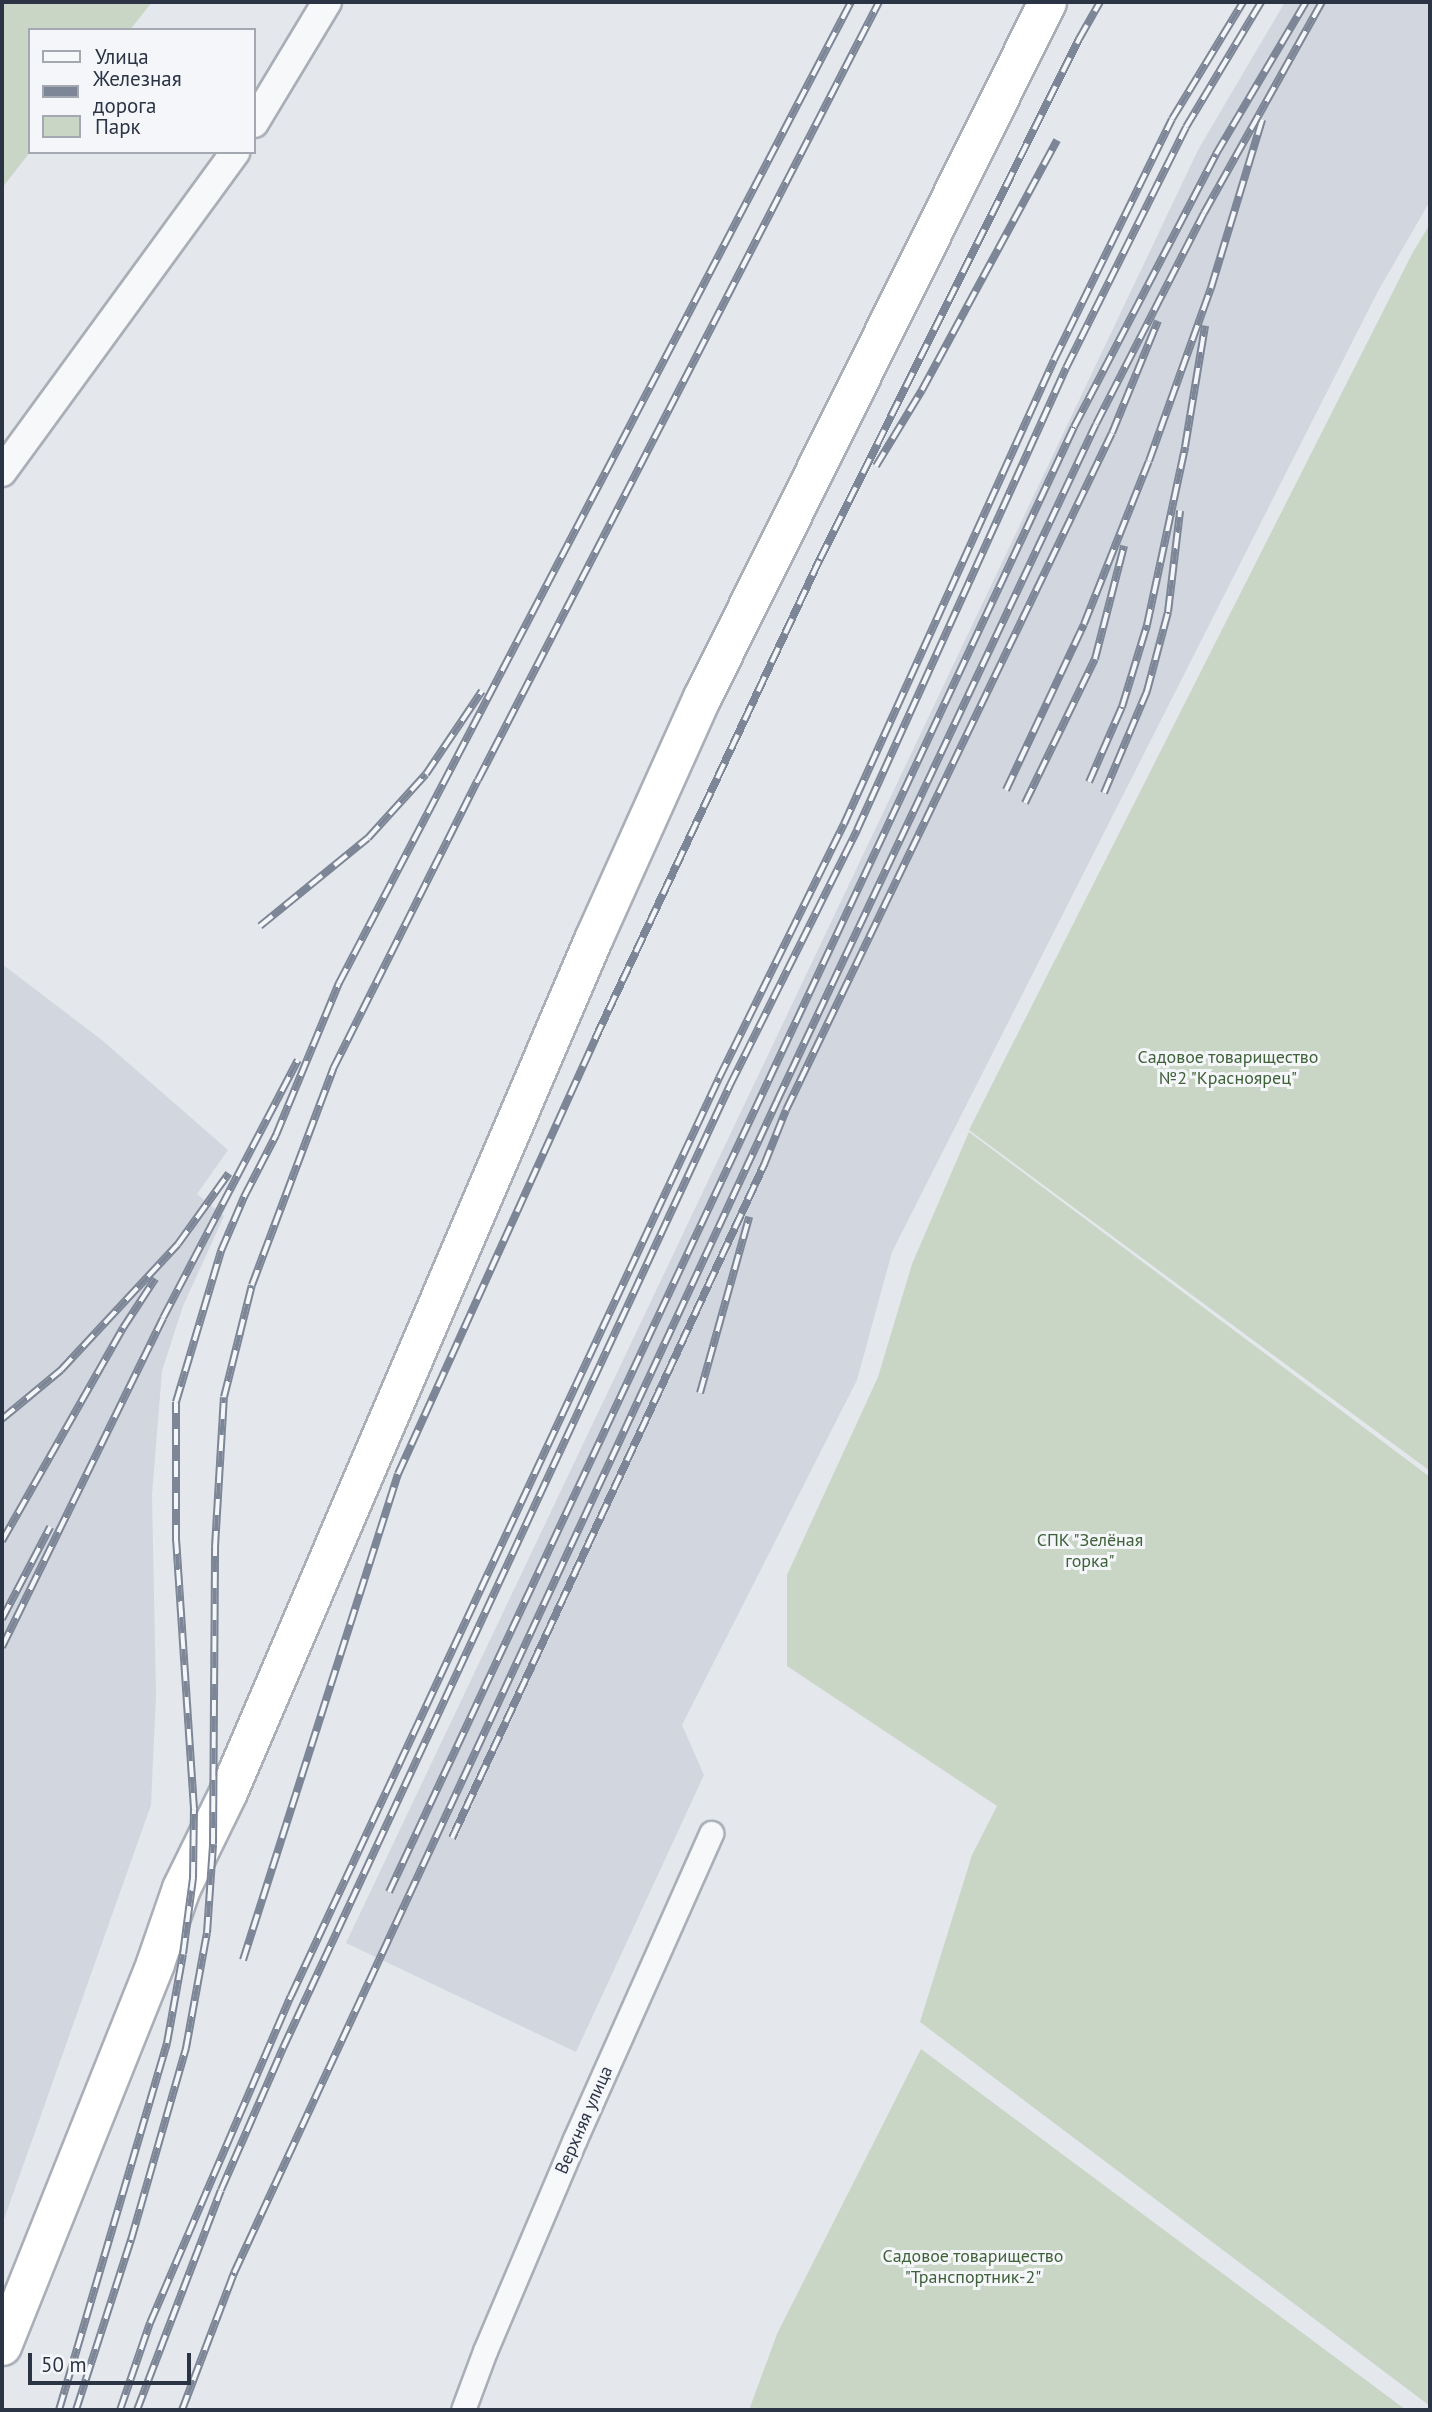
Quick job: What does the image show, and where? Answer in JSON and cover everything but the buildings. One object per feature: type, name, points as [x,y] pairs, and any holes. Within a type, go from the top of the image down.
[{"type":"highway","points":[[2,2346],[155,1963],[181,1888],[228,1792],[599,924],[702,697],[1047,2]]},
{"type":"street","points":[[256,120],[327,2]]},
{"type":"street","points":[[2,472],[234,154]]},
{"type":"street","name":"Верхняя улица","points":[[463,2410],[575,2139],[711,1833]]},
{"type":"shaded area","points":[[1285,2],[1430,2],[1430,201],[1377,293],[892,1252],[857,1380],[682,1725],[704,1775],[576,2052],[346,1943],[1198,150]]},
{"type":"shaded area","points":[[2,964],[103,1041],[228,1150],[197,1194],[224,1216],[183,1306],[162,1371],[152,1495],[156,1694],[151,1805],[2,2225]]},
{"type":"green space","points":[[2,2],[152,2],[132,28],[28,28],[28,154],[2,188]]},
{"type":"green space","name":"Садовое товарищество №2 \"Красноярец\"","points":[[1430,224],[1430,1471],[969,1130],[1413,252]]},
{"type":"green space","name":"СПК \"Зелёная горка\"","points":[[969,1132],[1430,1477],[1430,2406],[920,2022],[972,1855],[997,1806],[787,1666],[787,1575],[878,1377],[912,1264]]},
{"type":"green space","name":"Садовое товарищество \"Транспортник-2\"","points":[[921,2049],[1406,2410],[749,2410],[777,2334]]},
{"type":"railway","points":[[59,2410],[167,2043],[183,1954],[193,1878],[194,1809],[176,1541],[176,1402],[221,1251],[244,1197],[276,1135],[339,983],[851,2]]},
{"type":"railway","points":[[76,2410],[131,2240],[186,2048],[207,1933],[213,1844],[215,1547],[224,1397],[252,1285],[333,1069],[478,780],[879,2]]},
{"type":"railway","points":[[243,1960],[398,1474],[595,1039],[820,559],[1079,39],[1100,2]]},
{"type":"railway","points":[[120,2410],[150,2323],[291,1996],[719,1078],[844,824],[1054,360],[1172,119],[1243,2]]},
{"type":"railway","points":[[137,2410],[221,2190],[283,2048],[730,1085],[857,830],[1066,368],[1186,127],[1261,2]]},
{"type":"railway","points":[[389,1892],[1074,427],[1216,154],[1306,2]]},
{"type":"railway","points":[[182,2410],[234,2273],[777,1101],[1096,424],[1204,213],[1322,2]]},
{"type":"railway","points":[[1006,790],[1084,624],[1149,461],[1211,288],[1262,120]]},
{"type":"railway","points":[[876,466],[922,390],[1057,140]]},
{"type":"railway","points":[[452,1838],[764,1165],[786,1110],[1112,433],[1158,321]]},
{"type":"railway","points":[[1089,782],[1122,707],[1147,625],[1185,447],[1205,326]]},
{"type":"railway","points":[[1104,793],[1147,691],[1168,612],[1180,511]]},
{"type":"railway","points":[[1025,803],[1095,659],[1124,546]]},
{"type":"railway","points":[[260,926],[368,838],[426,774],[482,691]]},
{"type":"railway","points":[[2,1647],[163,1318],[298,1060]]},
{"type":"railway","points":[[2,1419],[61,1370],[178,1244],[229,1173]]},
{"type":"railway","points":[[700,1393],[749,1217]]},
{"type":"railway","points":[[2,1541],[123,1328],[155,1279]]},
{"type":"railway","points":[[2,1619],[50,1527]]}]
